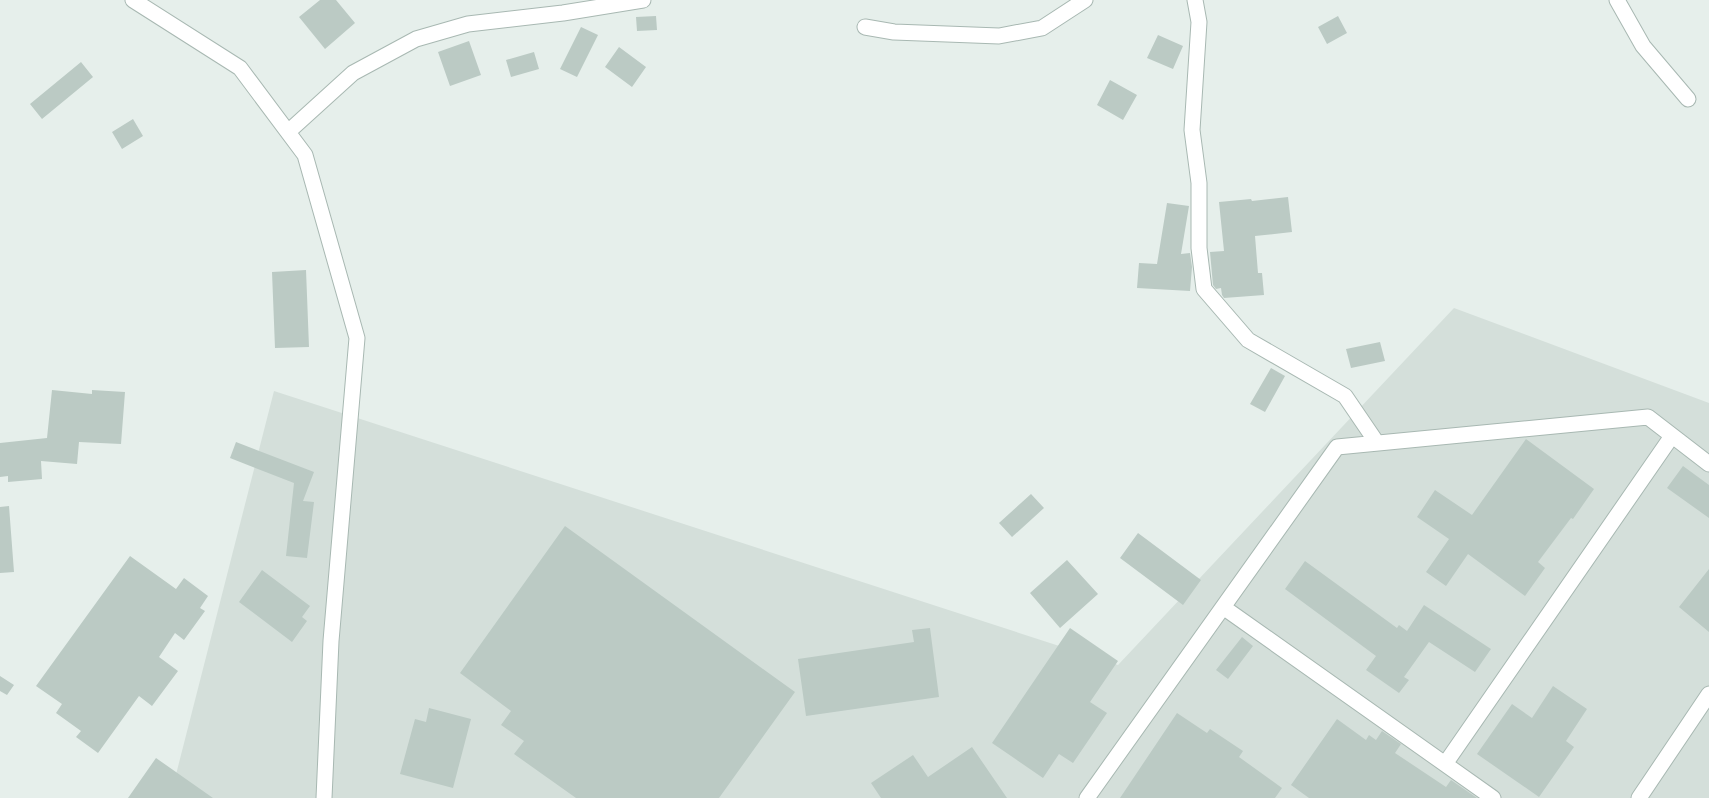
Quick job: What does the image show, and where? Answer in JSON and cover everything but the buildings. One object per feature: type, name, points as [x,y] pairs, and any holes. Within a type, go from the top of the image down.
[{"type":"street","points":[[133,0],[240,68],[305,155],[357,338],[331,641],[324,798]]},
{"type":"street","points":[[288,132],[353,74],[416,38],[468,24],[563,13],[643,0]]},
{"type":"street","points":[[865,27],[894,32],[998,36],[1042,28],[1085,0]]},
{"type":"street","points":[[1195,0],[1199,22],[1192,130],[1199,183],[1199,248],[1204,289],[1248,340],[1345,396],[1377,443]]},
{"type":"street","points":[[1617,0],[1643,46],[1688,99]]},
{"type":"street","points":[[1087,798],[1337,447],[1648,417],[1709,464]]},
{"type":"street","points":[[1445,764],[1672,436]]},
{"type":"street","points":[[1223,607],[1494,798]]},
{"type":"street","points":[[1639,798],[1709,694]]},
{"type":"shaded area","points":[[1454,308],[1709,403],[1709,798],[170,798],[274,391],[1118,665]]}]
